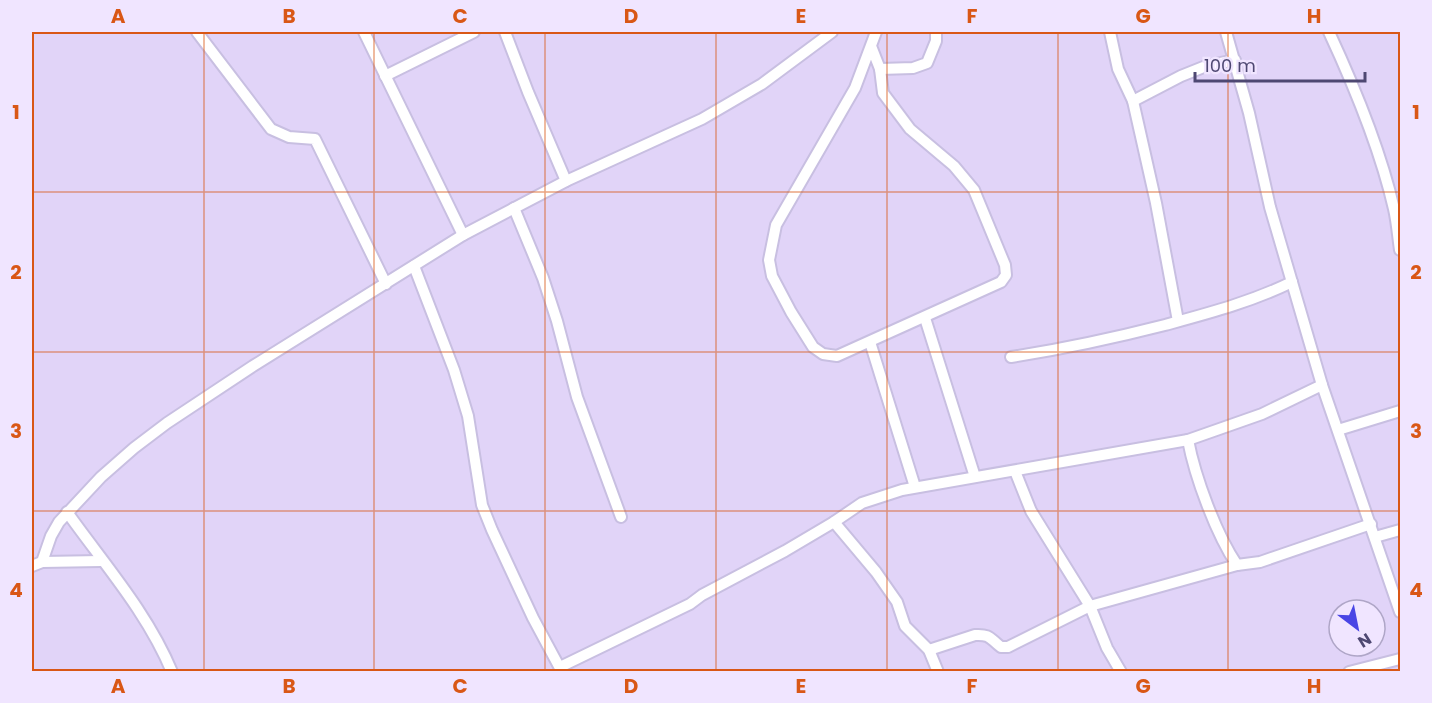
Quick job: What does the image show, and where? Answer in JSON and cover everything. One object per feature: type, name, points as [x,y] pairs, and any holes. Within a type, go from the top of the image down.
[{"type":"street","points":[[197,32],[271,129],[290,137],[315,139],[386,284]]},
{"type":"street","points":[[364,32],[463,236]]},
{"type":"street","points":[[385,76],[474,32]]},
{"type":"street","points":[[505,32],[566,181]]},
{"type":"street","points":[[102,561],[37,564],[59,522],[68,512],[101,477],[167,423],[253,366],[463,236],[566,181],[702,119],[762,84],[832,32]]},
{"type":"street","points":[[871,46],[880,69],[883,93],[910,129],[954,166],[974,190],[1005,265],[1006,275],[1001,282],[837,357],[823,354],[813,347],[772,276],[769,260],[776,225],[855,88],[876,32]]},
{"type":"street","points":[[880,69],[913,68],[927,63],[936,41],[936,32]]},
{"type":"street","points":[[1110,32],[1118,69],[1133,101],[1156,203],[1178,321]]},
{"type":"street","points":[[1226,32],[1235,60],[1270,207],[1322,385],[1401,612]]},
{"type":"street","points":[[1329,32],[1350,76],[1376,152],[1394,209],[1401,250]]},
{"type":"street","points":[[1133,101],[1189,72],[1235,60]]},
{"type":"street","points":[[514,208],[543,278],[577,397],[621,517]]},
{"type":"street","points":[[414,266],[454,370],[468,416],[482,505],[528,608],[561,669],[690,604],[834,522],[862,503],[902,490],[1188,440],[1253,417],[1322,385]]},
{"type":"street","points":[[1011,357],[1085,345],[1218,311],[1267,294],[1292,282]]},
{"type":"street","points":[[925,318],[975,477]]},
{"type":"street","points":[[870,342],[915,488]]},
{"type":"street","points":[[1338,430],[1401,411]]},
{"type":"street","points":[[1188,440],[1195,468],[1215,520],[1237,565]]},
{"type":"street","points":[[1015,471],[1031,511],[1090,606],[1107,648],[1121,672]]},
{"type":"street","points":[[68,512],[102,561],[129,593],[163,651],[172,672]]},
{"type":"street","points":[[834,522],[876,572],[897,602],[905,626],[929,650],[938,672]]},
{"type":"street","points":[[929,650],[975,635],[989,636],[1001,647],[1008,647],[1090,606],[1237,565],[1260,562],[1371,524]]},
{"type":"street","points":[[1376,537],[1401,530]]},
{"type":"street","points":[[1349,672],[1401,659]]},
{"type":"shaded area","points":[[32,32],[1400,32],[1400,671],[32,671]]}]
